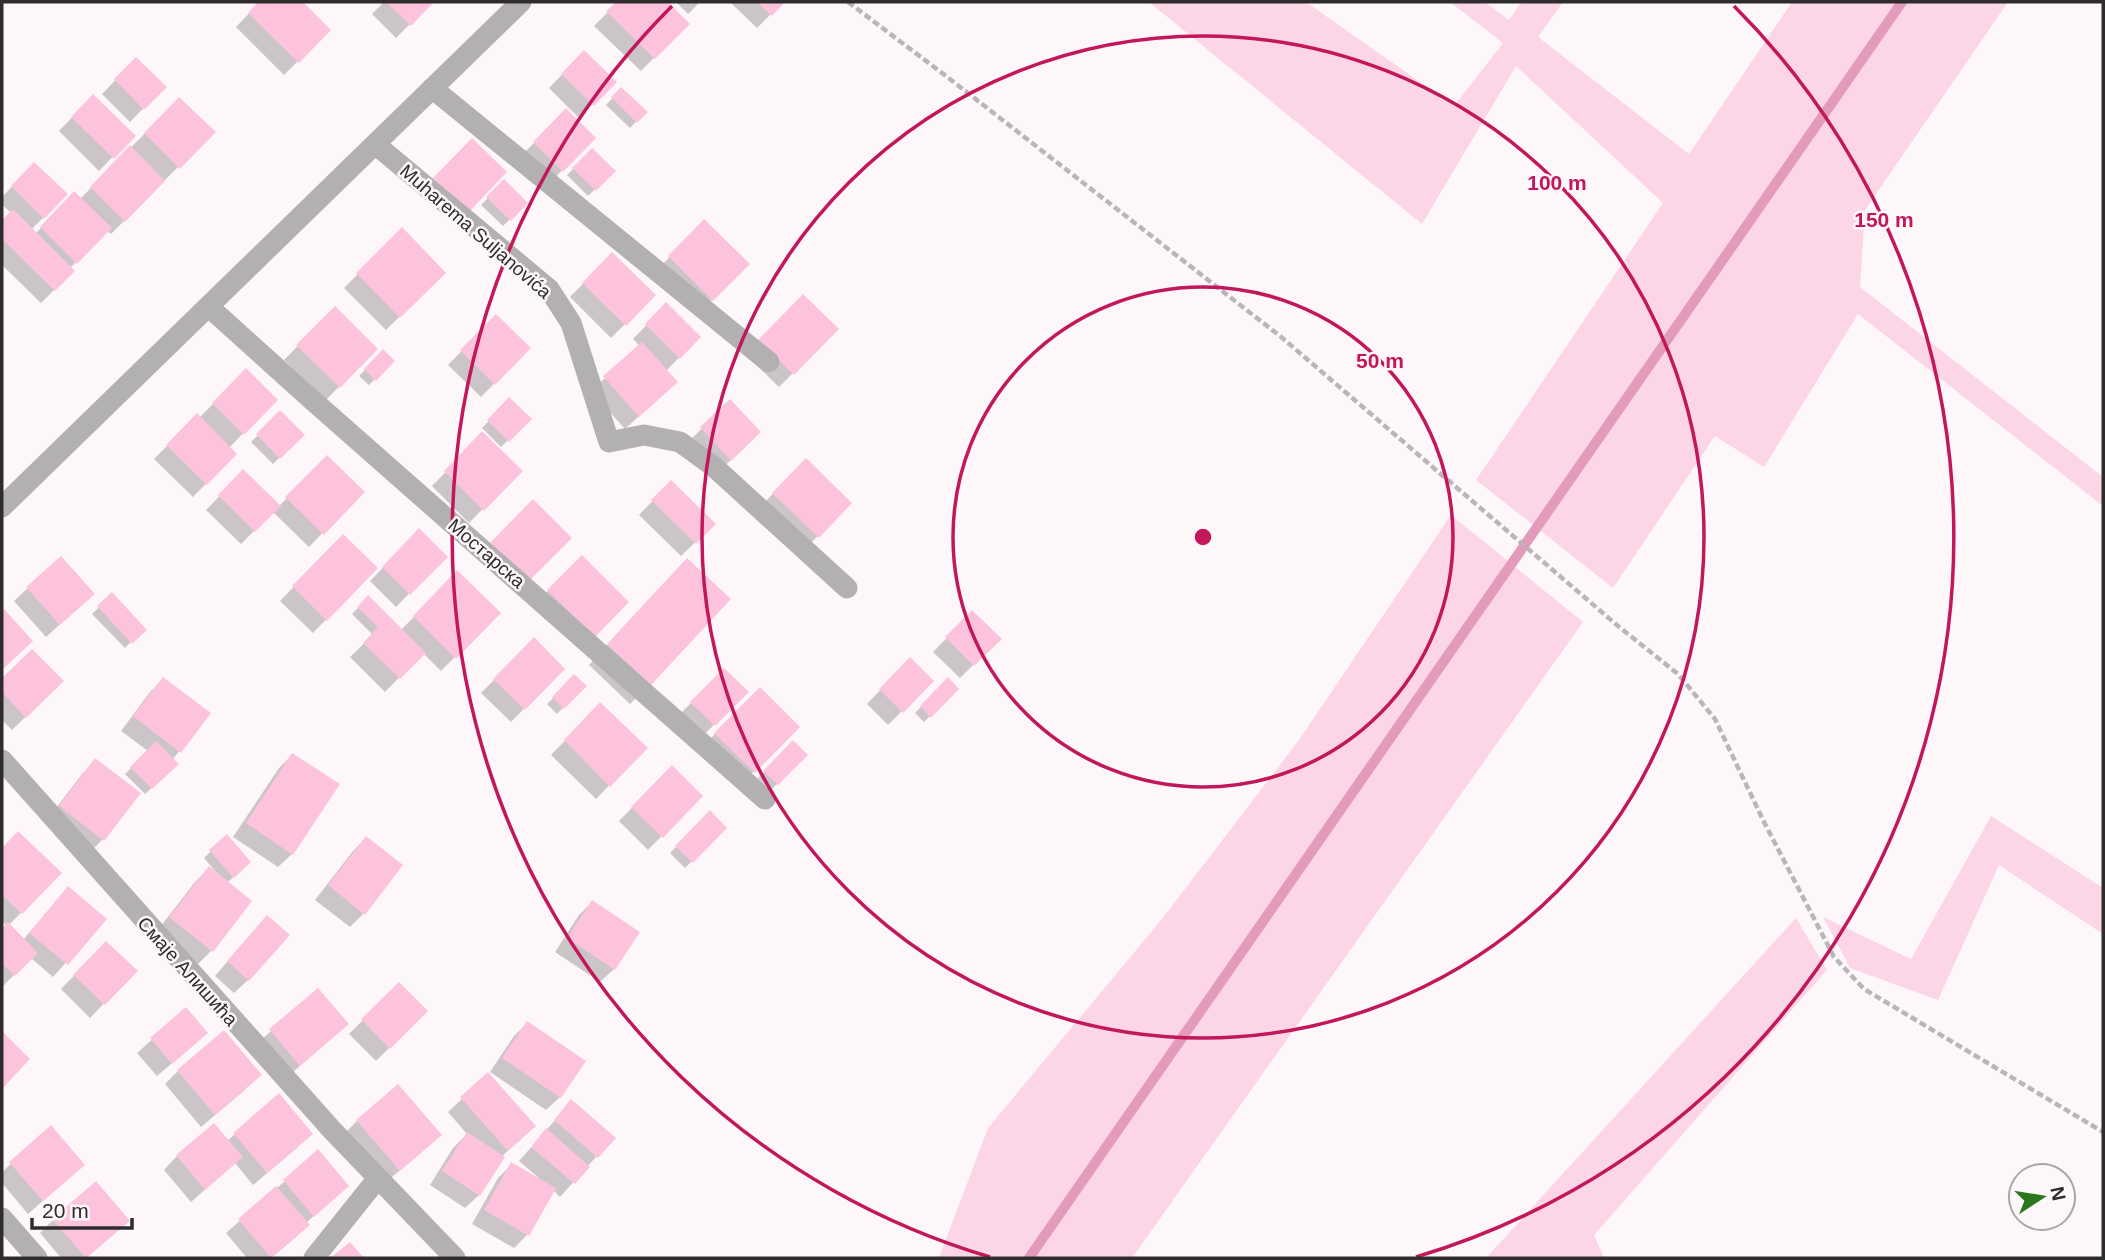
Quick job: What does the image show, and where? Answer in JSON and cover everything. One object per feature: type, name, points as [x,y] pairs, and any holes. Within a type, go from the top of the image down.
[{"type":"street","points":[[2,507],[521,2]]},
{"type":"street","points":[[432,88],[769,362]]},
{"type":"street","name":"Muharema Suljanovića","points":[[375,144],[549,289],[571,323],[609,442],[644,435],[680,442],[713,466],[848,588]]},
{"type":"street","name":"Мостарска","points":[[209,307],[765,799]]},
{"type":"street","name":"Смаје Алишића","points":[[2,760],[332,1130],[455,1258]]},
{"type":"street","points":[[314,1258],[378,1178]]},
{"type":"street","points":[[2,1218],[37,1258]]},
{"type":"path","points":[[848,2],[1280,336],[1618,626],[1678,674],[1715,719],[1805,904],[1834,957],[1864,989],[2103,1132]]},
{"type":"shaded area","points":[[1149,2],[1306,2],[1454,106],[1503,43],[1450,2],[1485,2],[1509,20],[1521,2],[1563,2],[1538,37],[1689,154],[1792,2],[2008,2],[1865,210],[1860,287],[2103,477],[2103,506],[1858,314],[1764,467],[1715,436],[1613,588],[1476,480],[1663,203],[1516,66],[1422,224]]},
{"type":"shaded area","points":[[1451,515],[1583,622],[1132,1258],[939,1258],[988,1128],[1162,919],[1299,740]]},
{"type":"shaded area","points":[[1991,816],[2103,888],[2103,934],[1999,865],[1938,1000],[1850,968],[1823,917],[1911,959]]},
{"type":"shaded area","points":[[1796,918],[1827,970],[1594,1235],[1604,1258],[1486,1258]]},
{"type":"building","points":[[258,2],[303,2],[331,30],[299,63],[248,13]]},
{"type":"building","points":[[386,2],[434,2],[411,26]]},
{"type":"building","points":[[616,2],[668,2],[690,24],[655,59],[606,11]]},
{"type":"building","points":[[757,2],[785,2],[772,16]]},
{"type":"building","points":[[584,50],[617,82],[594,106],[561,74]]},
{"type":"building","points":[[136,57],[167,87],[144,110],[114,79]]},
{"type":"building","points":[[621,87],[648,112],[637,123],[611,97]]},
{"type":"building","points":[[93,94],[136,136],[114,159],[71,117]]},
{"type":"building","points":[[179,97],[216,132],[180,169],[144,133]]},
{"type":"building","points":[[566,108],[596,138],[563,172],[533,142]]},
{"type":"building","points":[[472,138],[507,172],[468,213],[433,178]]},
{"type":"building","points":[[130,145],[165,181],[125,222],[90,187]]},
{"type":"building","points":[[592,148],[616,171],[596,191],[572,168]]},
{"type":"building","points":[[34,162],[68,194],[44,219],[11,186]]},
{"type":"building","points":[[504,179],[528,203],[511,221],[486,197]]},
{"type":"building","points":[[74,191],[112,228],[77,264],[40,227]]},
{"type":"building","points":[[13,209],[75,271],[55,291],[2,239],[2,220]]},
{"type":"building","points":[[704,219],[750,264],[713,301],[668,256]]},
{"type":"building","points":[[402,227],[446,273],[400,318],[356,273]]},
{"type":"building","points":[[612,252],[656,295],[626,326],[582,283]]},
{"type":"building","points":[[803,294],[839,329],[794,375],[758,340]]},
{"type":"building","points":[[666,302],[701,337],[680,359],[645,324]]},
{"type":"building","points":[[335,306],[378,349],[340,388],[296,345]]},
{"type":"building","points":[[496,314],[531,348],[495,385],[460,350]]},
{"type":"building","points":[[642,342],[678,382],[639,417],[603,376]]},
{"type":"building","points":[[383,349],[395,361],[376,381],[364,369]]},
{"type":"building","points":[[246,368],[278,400],[244,435],[212,403]]},
{"type":"building","points":[[509,397],[532,419],[509,442],[487,420]]},
{"type":"building","points":[[730,399],[761,432],[731,461],[700,427]]},
{"type":"building","points":[[280,410],[305,435],[280,459],[256,434]]},
{"type":"building","points":[[197,413],[237,454],[207,485],[166,445]]},
{"type":"building","points":[[482,431],[523,471],[484,511],[444,471]]},
{"type":"building","points":[[327,455],[365,492],[324,535],[285,497]]},
{"type":"building","points":[[806,458],[852,503],[819,538],[772,493]]},
{"type":"building","points":[[243,469],[281,506],[255,532],[218,495]]},
{"type":"building","points":[[671,480],[716,524],[696,544],[651,500]]},
{"type":"building","points":[[533,499],[572,538],[529,581],[490,543]]},
{"type":"building","points":[[419,528],[448,557],[410,595],[382,567]]},
{"type":"building","points":[[343,534],[378,568],[327,621],[292,586]]},
{"type":"building","points":[[582,555],[629,602],[595,637],[547,590]]},
{"type":"building","points":[[61,556],[95,594],[60,625],[26,587]]},
{"type":"building","points":[[687,558],[731,599],[651,685],[607,644]]},
{"type":"building","points":[[457,570],[501,613],[456,659],[413,616]]},
{"type":"building","points":[[112,592],[147,630],[132,644],[97,606]]},
{"type":"building","points":[[368,595],[426,653],[400,679],[363,643],[378,627],[357,607]]},
{"type":"building","points":[[4,609],[33,641],[2,670],[2,611]]},
{"type":"building","points":[[972,610],[1002,639],[974,666],[945,637]]},
{"type":"building","points":[[534,637],[565,669],[525,710],[493,679]]},
{"type":"building","points":[[32,649],[64,681],[26,718],[2,692],[2,678]]},
{"type":"building","points":[[910,657],[934,681],[903,713],[879,689]]},
{"type":"building","points":[[724,668],[749,692],[715,726],[690,702]]},
{"type":"building","points":[[574,674],[587,686],[564,709],[552,697]]},
{"type":"building","points":[[163,677],[211,713],[181,753],[133,716]]},
{"type":"building","points":[[948,677],[959,689],[931,718],[920,706]]},
{"type":"building","points":[[760,687],[800,727],[755,773],[714,733]]},
{"type":"building","points":[[600,702],[648,748],[610,787],[564,740]]},
{"type":"building","points":[[793,740],[808,755],[778,785],[763,771]]},
{"type":"building","points":[[156,741],[179,764],[152,789],[130,767]]},
{"type":"building","points":[[292,753],[340,784],[293,855],[246,823]]},
{"type":"building","points":[[95,758],[141,793],[104,841],[59,806]]},
{"type":"building","points":[[672,765],[703,796],[663,838],[631,807]]},
{"type":"building","points":[[710,810],[727,828],[693,863],[675,846]]},
{"type":"building","points":[[18,831],[62,873],[22,914],[2,895],[2,848]]},
{"type":"building","points":[[227,834],[251,862],[234,878],[209,850]]},
{"type":"building","points":[[366,836],[403,865],[365,915],[328,885]]},
{"type":"building","points":[[209,866],[252,901],[213,952],[169,917]]},
{"type":"building","points":[[68,886],[107,919],[68,965],[29,933]]},
{"type":"building","points":[[592,900],[640,932],[615,970],[567,938]]},
{"type":"building","points":[[267,915],[290,935],[249,981],[227,961]]},
{"type":"building","points":[[8,922],[38,953],[15,976],[2,963],[2,928]]},
{"type":"building","points":[[106,941],[138,971],[105,1005],[73,975]]},
{"type":"building","points":[[399,982],[428,1011],[390,1049],[361,1019]]},
{"type":"building","points":[[318,988],[349,1024],[300,1066],[269,1029]]},
{"type":"building","points":[[186,1007],[208,1033],[172,1064],[150,1038]]},
{"type":"building","points":[[527,1021],[586,1061],[561,1098],[502,1058]]},
{"type":"building","points":[[224,1030],[262,1075],[215,1115],[177,1070]]},
{"type":"building","points":[[2,1031],[30,1059],[2,1089]]},
{"type":"building","points":[[488,1072],[536,1126],[508,1151],[460,1097]]},
{"type":"building","points":[[398,1084],[442,1135],[400,1171],[356,1120]]},
{"type":"building","points":[[279,1093],[313,1134],[267,1173],[233,1133]]},
{"type":"building","points":[[571,1099],[616,1138],[598,1158],[554,1120]]},
{"type":"building","points":[[214,1123],[243,1157],[205,1190],[176,1155]]},
{"type":"building","points":[[51,1125],[85,1165],[43,1201],[9,1162]]},
{"type":"building","points":[[546,1128],[590,1167],[575,1184],[531,1147]]},
{"type":"building","points":[[467,1132],[505,1157],[480,1196],[442,1171]]},
{"type":"building","points":[[318,1149],[349,1186],[314,1217],[283,1180]]},
{"type":"building","points":[[511,1162],[556,1188],[529,1236],[484,1210]]},
{"type":"building","points":[[96,1181],[130,1221],[86,1258],[52,1219]]},
{"type":"building","points":[[276,1186],[310,1225],[271,1258],[238,1219]]},
{"type":"building","points":[[350,1242],[364,1258],[330,1258]]},
{"type":"waterway","points":[[1029,1258],[1902,2]]}]
